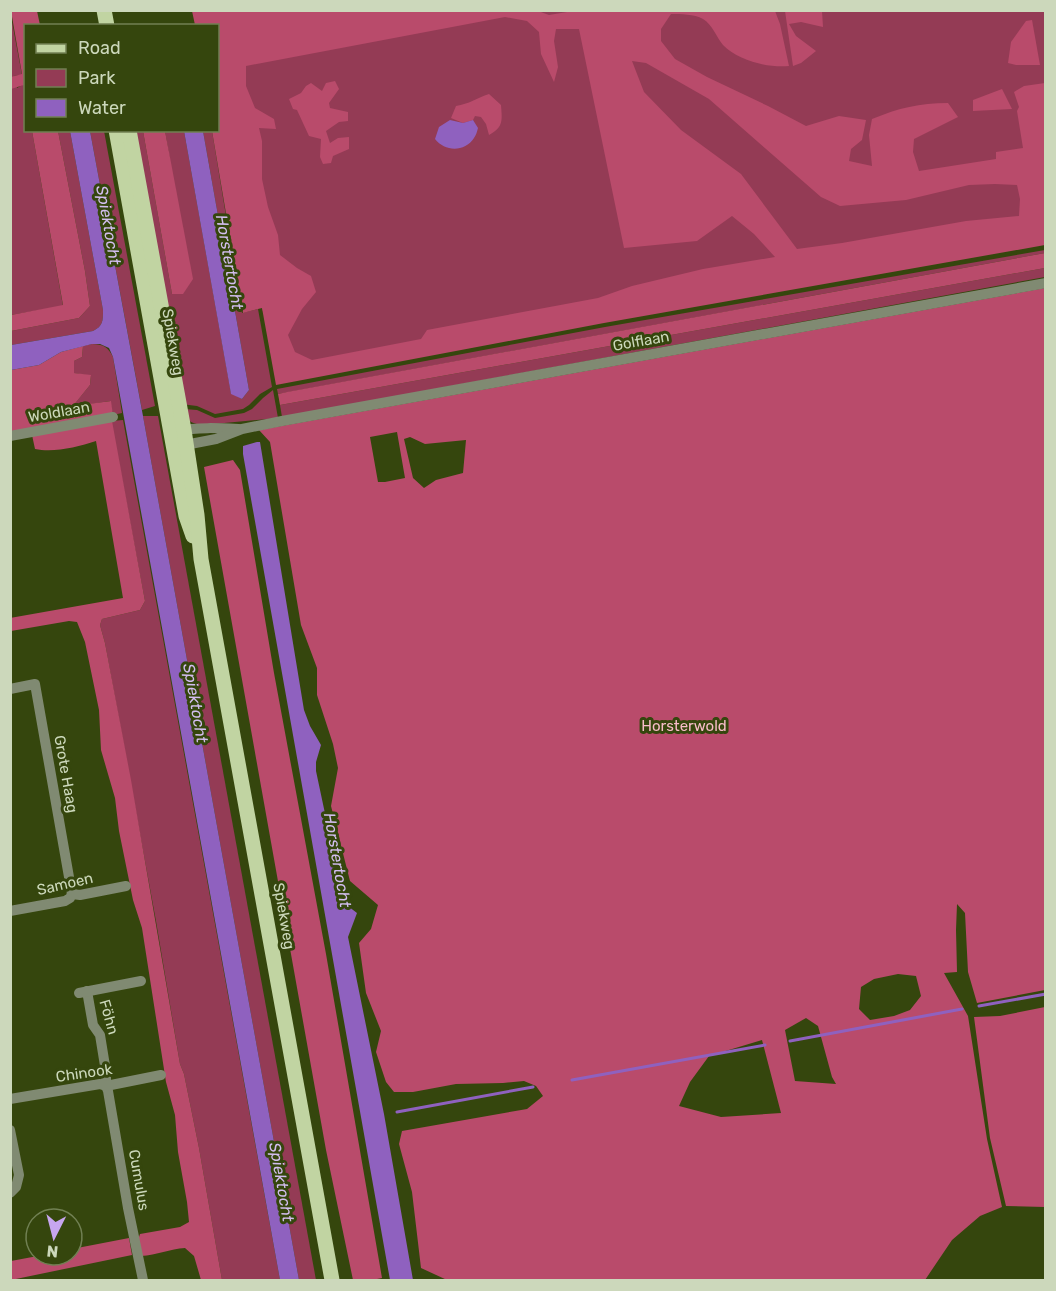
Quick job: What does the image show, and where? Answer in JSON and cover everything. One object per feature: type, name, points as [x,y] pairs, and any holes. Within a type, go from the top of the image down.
[{"type":"main road","name":"Spiekweg","points":[[116,132],[179,439],[197,515],[201,559],[332,1281]]},
{"type":"main road","name":"Spiekweg","points":[[129,132],[179,439]]},
{"type":"street","name":"Golflaan","points":[[179,439],[216,440],[242,429],[293,419],[1046,283]]},
{"type":"street","name":"Woldlaan","points":[[10,436],[113,417]]},
{"type":"street","name":"Golflaan","points":[[179,439],[194,428],[242,429]]},
{"type":"street","name":"Grote Haag","points":[[10,689],[35,684],[72,894]]},
{"type":"street","name":"Samoen","points":[[10,911],[65,901],[72,894],[80,895],[126,886]]},
{"type":"street","name":"Föhn","points":[[106,1086],[100,1035],[93,1025],[83,992],[141,981]]},
{"type":"street","name":"Chinook","points":[[10,1099],[100,1084],[106,1086],[161,1075]]},
{"type":"street","name":"Cumulus","points":[[106,1086],[143,1281]]},
{"type":"street","points":[[10,1130],[19,1175],[16,1186],[10,1194]]},
{"type":"green space","points":[[579,10],[775,11],[789,66],[772,66],[737,55],[723,45],[706,21],[692,15],[671,14],[661,29],[661,41],[675,59],[806,126],[839,116],[866,120],[862,140],[851,149],[849,161],[872,166],[869,135],[872,119],[909,107],[948,103],[958,117],[914,139],[913,152],[919,171],[996,159],[996,152],[1023,148],[1017,111],[1019,107],[1014,92],[1024,86],[1045,83],[1045,245],[604,323],[276,385],[262,308],[243,313],[212,132],[219,132],[219,24],[195,24],[192,11],[538,11],[549,15]],"holes":[[[505,17],[527,21],[539,32],[541,54],[554,82],[558,67],[554,41],[556,29],[579,29],[624,248],[697,241],[732,216],[754,234],[775,257],[703,269],[632,286],[598,298],[427,330],[421,339],[312,360],[295,352],[288,335],[302,309],[316,292],[311,276],[280,255],[278,235],[268,207],[262,179],[262,141],[259,128],[276,129],[274,119],[255,108],[246,86],[246,66]],[[632,61],[646,63],[709,99],[821,197],[840,206],[906,200],[969,185],[1017,185],[1020,199],[1019,216],[966,221],[797,249],[741,174],[681,130],[644,92]]]},
{"type":"green space","points":[[10,11],[22,75],[14,76],[17,88],[24,84],[24,132],[32,132],[63,306],[11,315]]},
{"type":"green space","points":[[11,11],[37,11],[40,24],[24,24],[24,85],[11,89],[11,77],[22,74]]},
{"type":"green space","points":[[205,11],[1045,11],[1045,227],[308,362],[293,359],[268,328],[262,308],[219,24],[216,24]]},
{"type":"green space","points":[[785,11],[822,11],[823,27],[801,22],[789,24],[796,36],[816,51],[801,63],[793,66]]},
{"type":"green space","points":[[1032,20],[1040,65],[1008,63],[1011,42],[1026,21]]},
{"type":"green space","points":[[335,81],[339,89],[329,103],[330,108],[348,112],[348,121],[339,122],[326,131],[330,143],[338,138],[349,137],[349,149],[333,156],[331,163],[323,164],[320,157],[321,139],[309,136],[297,110],[293,109],[289,99],[301,93],[311,83],[322,91],[326,83]]},
{"type":"green space","points":[[1002,89],[1012,109],[973,111],[973,100]]},
{"type":"green space","points":[[489,94],[501,105],[501,123],[494,132],[489,135],[481,117],[475,116],[473,120],[463,123],[451,118],[456,106]]},
{"type":"green space","points":[[32,132],[58,132],[90,306],[79,318],[11,331],[11,315],[63,305]]},
{"type":"green space","points":[[58,132],[70,132],[103,310],[101,325],[93,331],[11,345],[11,331],[79,318],[90,306]]},
{"type":"green space","points":[[90,132],[104,132],[155,406],[142,410]]},
{"type":"green space","points":[[131,132],[143,132],[172,294],[170,160],[165,132],[184,132],[231,393],[242,399],[249,390],[203,132],[212,132],[242,313],[258,309],[272,387],[243,409],[215,414],[197,406],[181,404]]},
{"type":"green space","points":[[143,132],[165,132],[193,279],[183,294],[172,294]]},
{"type":"green space","points":[[1045,250],[1045,253],[278,394],[277,389],[605,327]]},
{"type":"green space","points":[[1045,253],[1045,268],[280,405],[278,394],[287,392]]},
{"type":"green space","points":[[1045,268],[1045,277],[282,417],[280,405]]},
{"type":"green space","name":"Horsterwold","points":[[1045,288],[1045,990],[977,1003],[968,972],[965,913],[957,904],[957,972],[944,973],[968,1016],[987,1139],[1002,1207],[980,1216],[952,1240],[925,1280],[447,1280],[421,1268],[412,1192],[399,1144],[402,1131],[527,1109],[543,1096],[536,1086],[524,1081],[456,1084],[413,1092],[394,1092],[386,1082],[376,1052],[381,1031],[366,993],[359,943],[371,929],[378,905],[350,881],[331,806],[338,768],[333,744],[317,695],[317,668],[301,625],[270,442],[259,430]],"holes":[[[397,432],[405,478],[378,482],[370,437]],[[410,437],[425,444],[466,440],[463,473],[436,480],[424,488],[413,478],[404,439]],[[898,974],[916,976],[921,996],[910,1010],[894,1016],[870,1020],[859,1009],[861,987],[874,979]],[[806,1018],[818,1026],[836,1084],[795,1081],[785,1030]],[[762,1040],[781,1113],[721,1117],[679,1106],[690,1082],[709,1056]]]},
{"type":"green space","points":[[92,344],[105,347],[113,357],[122,413],[113,415],[110,401],[72,407],[90,385],[91,376],[74,373],[74,361],[82,357],[83,346]]},
{"type":"green space","points":[[83,346],[82,357],[74,361],[74,373],[91,375],[90,385],[73,406],[111,401],[113,415],[11,434],[11,370],[39,365],[61,352]]},
{"type":"green space","points":[[273,390],[278,418],[203,425],[190,421],[186,417],[184,409],[197,410],[215,418],[244,413],[252,409]]},
{"type":"green space","points":[[143,416],[158,416],[316,1280],[299,1280]]},
{"type":"green space","points":[[123,420],[280,1280],[222,1280],[199,1148],[180,1064],[156,921],[100,625],[102,619],[140,610],[145,601],[112,426],[112,421]]},
{"type":"green space","points":[[112,421],[145,601],[140,610],[102,619],[100,625],[131,780],[180,1064],[199,1148],[222,1280],[201,1280],[194,1256],[185,1248],[141,1256],[138,1240],[140,1234],[180,1227],[189,1222],[178,1152],[175,1115],[166,1082],[142,928],[133,900],[115,798],[101,750],[99,710],[85,642],[77,622],[69,621],[11,631],[10,618],[123,598],[96,441],[66,449],[42,450],[35,449],[32,435]]},
{"type":"green space","points":[[233,460],[240,470],[382,1278],[372,1280],[353,1280],[326,1150],[204,467]]},
{"type":"green space","points":[[1045,1007],[1045,1207],[1006,1206],[990,1138],[974,1017],[1000,1016]]},
{"type":"green space","points":[[129,1238],[132,1255],[84,1265],[84,1247]]},
{"type":"green space","points":[[24,1259],[24,1267],[74,1267],[11,1280],[11,1261]]},
{"type":"water","points":[[450,120],[463,123],[473,120],[478,128],[475,136],[466,146],[449,148],[435,139],[439,127]]},
{"type":"water","points":[[70,132],[90,132],[299,1280],[280,1280],[113,357],[109,348],[100,344],[92,344],[61,352],[39,365],[11,370],[11,345],[93,331],[101,325],[103,310]]},
{"type":"water","points":[[184,132],[203,132],[249,390],[242,399],[231,394]]},
{"type":"water","points":[[260,442],[304,710],[321,745],[316,771],[334,856],[344,879],[338,891],[340,900],[357,913],[348,937],[384,1114],[413,1280],[390,1280],[243,454],[243,446]]},
{"type":"waterway","points":[[979,1006],[1046,994]]},
{"type":"waterway","points":[[790,1041],[962,1009]]},
{"type":"waterway","points":[[572,1080],[765,1045]]},
{"type":"waterway","points":[[397,1112],[533,1087]]},
{"type":"water label","name":"Spiektocht","points":[[109,225]]},
{"type":"water label","name":"Horstertocht","points":[[230,262]]},
{"type":"water label","name":"Spiektocht","points":[[196,703]]},
{"type":"water label","name":"Horstertocht","points":[[338,860]]},
{"type":"water label","name":"Spiektocht","points":[[282,1182]]}]
